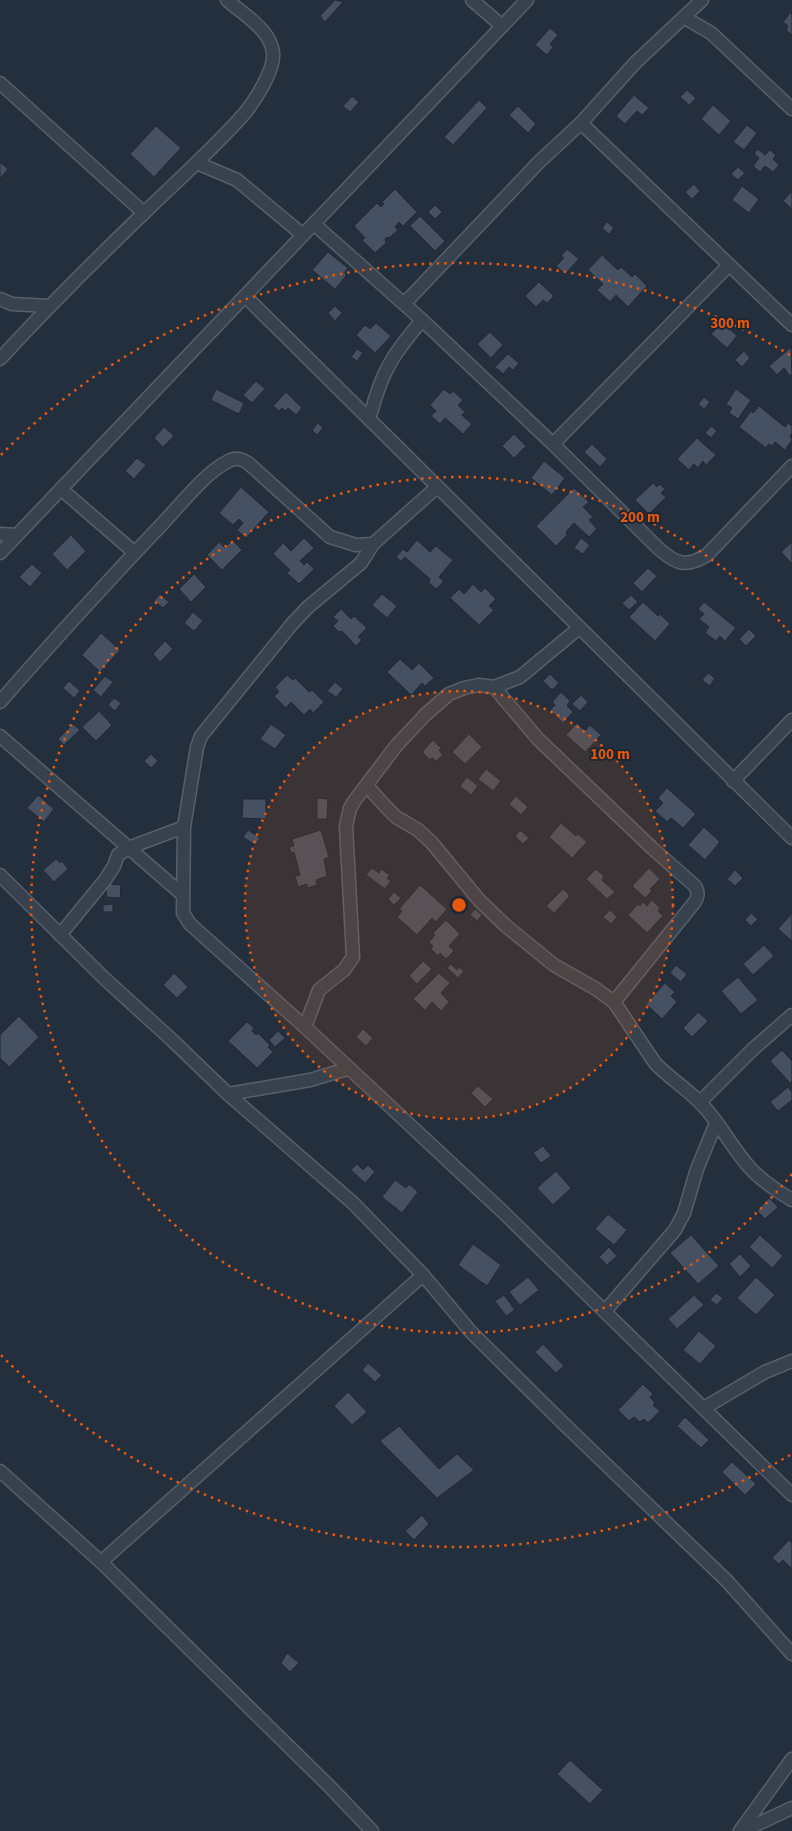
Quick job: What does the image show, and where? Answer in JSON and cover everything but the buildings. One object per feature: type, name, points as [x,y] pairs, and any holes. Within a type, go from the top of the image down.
[{"type":"street","points":[[0,358],[49,306],[196,163],[244,114],[255,99],[272,63],[274,53],[266,35],[227,0]]},
{"type":"street","points":[[472,0],[502,26]]},
{"type":"street","points":[[0,553],[527,0]]},
{"type":"street","points":[[405,303],[539,162],[580,123],[635,63],[702,0]]},
{"type":"street","points":[[685,18],[712,33],[792,109]]},
{"type":"street","points":[[0,83],[144,213]]},
{"type":"street","points":[[580,123],[792,325]]},
{"type":"street","points":[[196,163],[236,180],[303,235]]},
{"type":"street","points":[[314,224],[405,303],[669,557],[684,564],[700,559],[707,554],[792,466]]},
{"type":"street","points":[[553,444],[729,265]]},
{"type":"street","points":[[245,296],[792,838]]},
{"type":"street","points":[[0,299],[12,304],[49,306]]},
{"type":"street","points":[[369,419],[386,370],[422,320]]},
{"type":"street","points":[[0,702],[135,552],[207,476],[221,465],[234,459],[241,458],[248,463],[330,537],[356,545],[373,544]]},
{"type":"street","points":[[437,487],[373,544],[361,563],[308,607],[201,736],[196,754],[184,827],[183,913],[186,920],[305,1027],[503,1212],[792,1495]]},
{"type":"street","points":[[61,490],[135,552]]},
{"type":"street","points":[[0,534],[17,535]]},
{"type":"street","points":[[305,1027],[320,990],[344,970],[353,957],[346,826],[350,808],[367,786],[376,770],[425,715],[449,694],[479,685],[494,687],[520,677],[579,628]]},
{"type":"street","points":[[494,687],[538,739],[652,848],[695,886],[698,892],[694,903],[614,1002]]},
{"type":"street","points":[[733,781],[792,720]]},
{"type":"street","points":[[0,736],[183,896]]},
{"type":"street","points":[[367,786],[396,816],[418,830],[432,842],[479,900],[506,926],[554,965],[596,989],[614,1002],[655,1063],[700,1102],[750,1168],[763,1180],[792,1200]]},
{"type":"street","points":[[60,935],[105,880],[114,866],[118,855],[128,848],[184,827]]},
{"type":"street","points":[[0,875],[60,935],[228,1094],[353,1203],[423,1275],[471,1332],[727,1581],[792,1654]]},
{"type":"street","points":[[700,1102],[752,1050],[792,1015]]},
{"type":"street","points":[[228,1094],[310,1080],[348,1069]]},
{"type":"street","points":[[605,1311],[675,1230],[684,1213],[697,1169],[716,1122]]},
{"type":"street","points":[[101,1562],[423,1275]]},
{"type":"street","points":[[704,1408],[765,1372],[792,1361]]},
{"type":"street","points":[[0,1471],[101,1562],[330,1787],[372,1831]]},
{"type":"street","points":[[741,1831],[792,1759]]},
{"type":"street","points":[[741,1831],[792,1808]]}]
